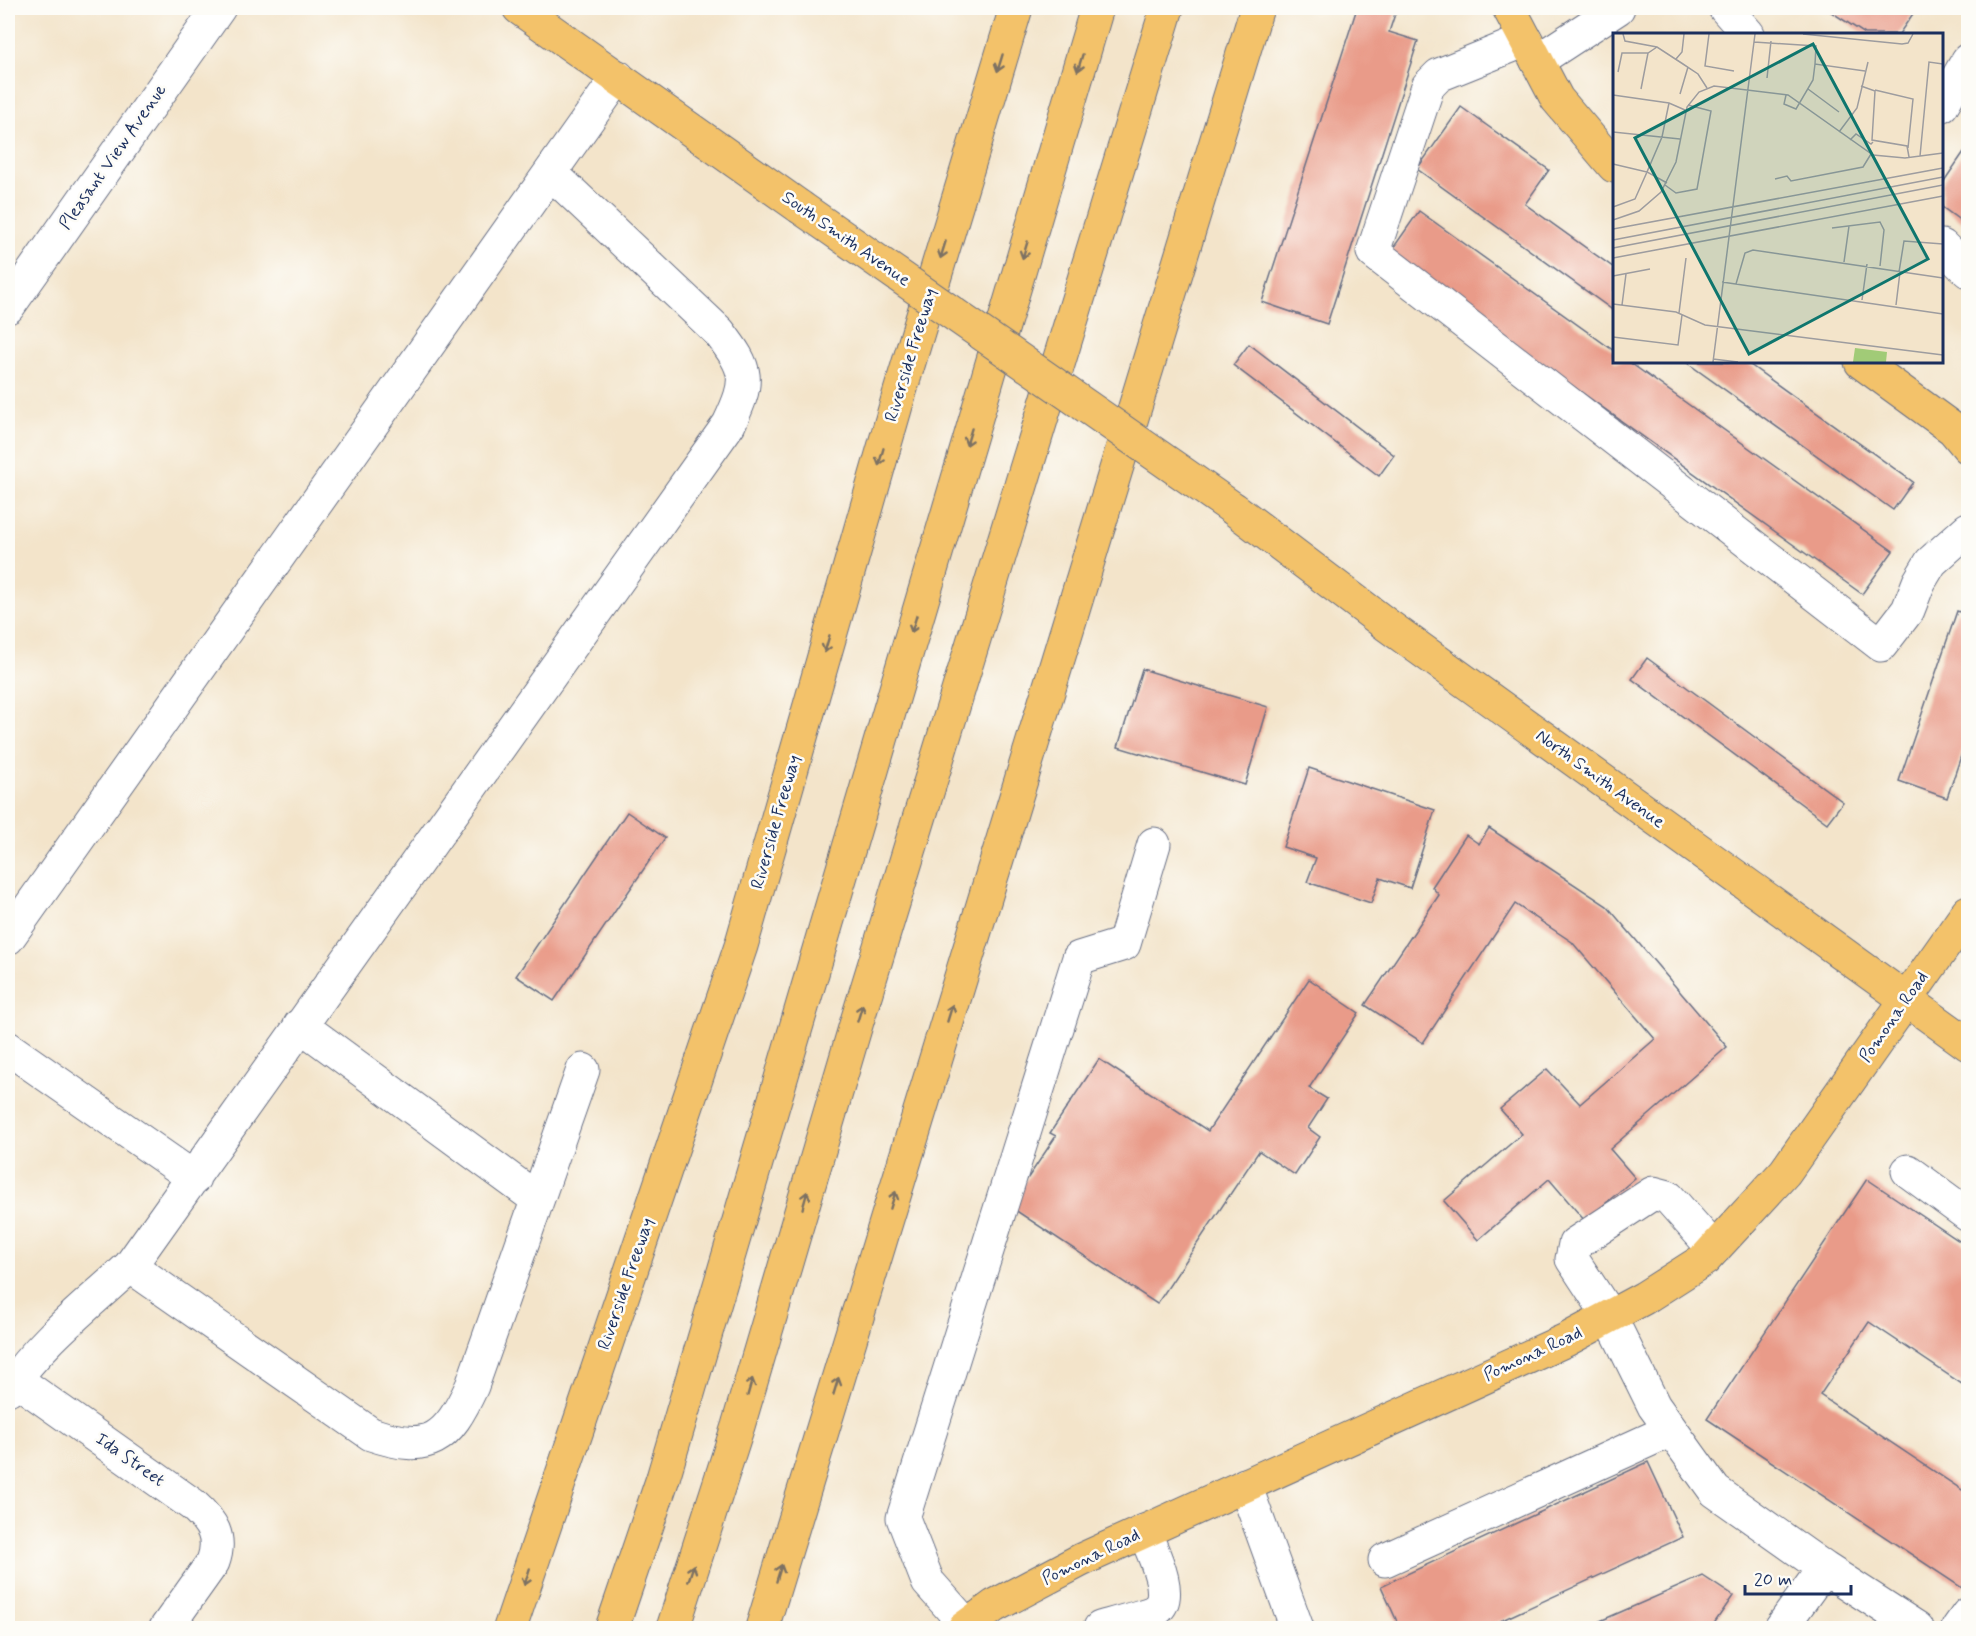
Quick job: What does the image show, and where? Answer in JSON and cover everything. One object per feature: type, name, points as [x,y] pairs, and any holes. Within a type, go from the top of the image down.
[{"type":"main road","name":"South Smith Avenue","points":[[519,8],[1234,509]]},
{"type":"main road","name":"Riverside Freeway","points":[[510,1629],[741,946],[899,394],[1017,8]]},
{"type":"main road","points":[[612,1629],[663,1478],[1097,8]]},
{"type":"main road","points":[[673,1629],[738,1426],[855,1028],[1167,8]]},
{"type":"main road","points":[[762,1629],[1257,8]]},
{"type":"main road","points":[[1509,8],[1557,99],[1613,165]]},
{"type":"main road","points":[[1862,363],[1953,429],[1968,447]]},
{"type":"main road","name":"North Smith Avenue","points":[[1234,509],[1388,625],[1968,1044]]},
{"type":"main road","name":"Pomona Road","points":[[965,1627],[994,1606],[1144,1531],[1566,1340],[1610,1317],[1705,1259],[1785,1172],[1968,912]]},
{"type":"street","name":"Pleasant View Avenue","points":[[8,307],[219,8]]},
{"type":"street","points":[[1618,8],[1532,51],[1439,75],[1428,86],[1373,252],[1881,645],[1908,610],[1918,582],[1931,562],[1968,529]]},
{"type":"street","points":[[1725,8],[1747,33]]},
{"type":"street","points":[[1943,102],[1968,60]]},
{"type":"street","points":[[8,938],[618,77]]},
{"type":"street","points":[[15,1386],[61,1326],[130,1266],[724,431],[742,398],[745,372],[736,354],[719,332],[551,173]]},
{"type":"street","points":[[1943,248],[1968,271]]},
{"type":"street","points":[[965,1627],[928,1582],[903,1518],[1079,958],[1124,944],[1154,844]]},
{"type":"street","points":[[300,1025],[537,1199]]},
{"type":"street","points":[[8,1048],[194,1178]]},
{"type":"street","points":[[130,1266],[371,1434],[397,1443],[422,1443],[442,1434],[457,1418],[467,1397],[583,1070]]},
{"type":"street","points":[[1908,1171],[1968,1215]]},
{"type":"street","points":[[1714,1249],[1668,1197],[1653,1193],[1575,1244],[1572,1259],[1610,1317],[1654,1406],[1715,1491],[1824,1568],[1917,1629]]},
{"type":"street","name":"Ida Street","points":[[15,1386],[193,1505],[210,1521],[216,1536],[217,1550],[213,1562],[166,1629]]},
{"type":"street","points":[[1385,1560],[1671,1430]]},
{"type":"street","points":[[1245,1485],[1298,1629]]},
{"type":"street","points":[[1100,1629],[1156,1611],[1164,1601],[1164,1586],[1144,1531]]},
{"type":"street","points":[[1781,1629],[1824,1568]]},
{"type":"street","points":[[1958,1629],[1968,1614]]},
{"type":"building","points":[[1357,8],[1397,8],[1389,32],[1418,41],[1327,324],[1262,302]]},
{"type":"building","points":[[1825,8],[1917,8],[1900,33],[1863,33]]},
{"type":"building","points":[[1461,107],[1549,170],[1525,204],[1613,267],[1613,310],[1417,169]]},
{"type":"building","points":[[1968,146],[1968,226],[1943,208],[1943,183]]},
{"type":"building","points":[[1419,211],[1613,350],[1613,363],[1630,363],[1893,551],[1862,594],[1389,254]]},
{"type":"building","points":[[1249,344],[1394,455],[1379,476],[1233,365]]},
{"type":"building","points":[[1687,363],[1747,363],[1913,482],[1893,510]]},
{"type":"building","points":[[1957,611],[1968,615],[1968,735],[1947,798],[1899,781]]},
{"type":"building","points":[[1647,658],[1843,802],[1827,823],[1632,679]]},
{"type":"building","points":[[1142,669],[1268,707],[1245,785],[1118,747]]},
{"type":"building","points":[[1309,768],[1435,810],[1410,888],[1380,878],[1371,903],[1307,882],[1316,858],[1283,847]]},
{"type":"building","points":[[627,812],[665,838],[554,1001],[516,976]]},
{"type":"building","points":[[1489,828],[1607,906],[1727,1047],[1610,1149],[1635,1178],[1585,1221],[1549,1179],[1478,1240],[1444,1201],[1522,1134],[1500,1109],[1547,1069],[1580,1104],[1655,1039],[1572,942],[1515,904],[1423,1043],[1365,1005],[1439,895],[1432,887],[1466,835],[1479,844]]},
{"type":"building","points":[[1309,979],[1359,1013],[1309,1088],[1327,1099],[1308,1128],[1320,1137],[1295,1175],[1259,1151],[1157,1304],[1009,1206],[1056,1136],[1050,1133],[1099,1059],[1208,1131]]},
{"type":"building","points":[[1867,1179],[1968,1247],[1968,1388],[1869,1322],[1820,1395],[1968,1494],[1968,1578],[1962,1588],[1707,1419]]},
{"type":"building","points":[[1648,1462],[1683,1537],[1485,1628],[1400,1628],[1381,1586]]},
{"type":"building","points":[[1703,1576],[1733,1596],[1711,1628],[1584,1628]]}]
